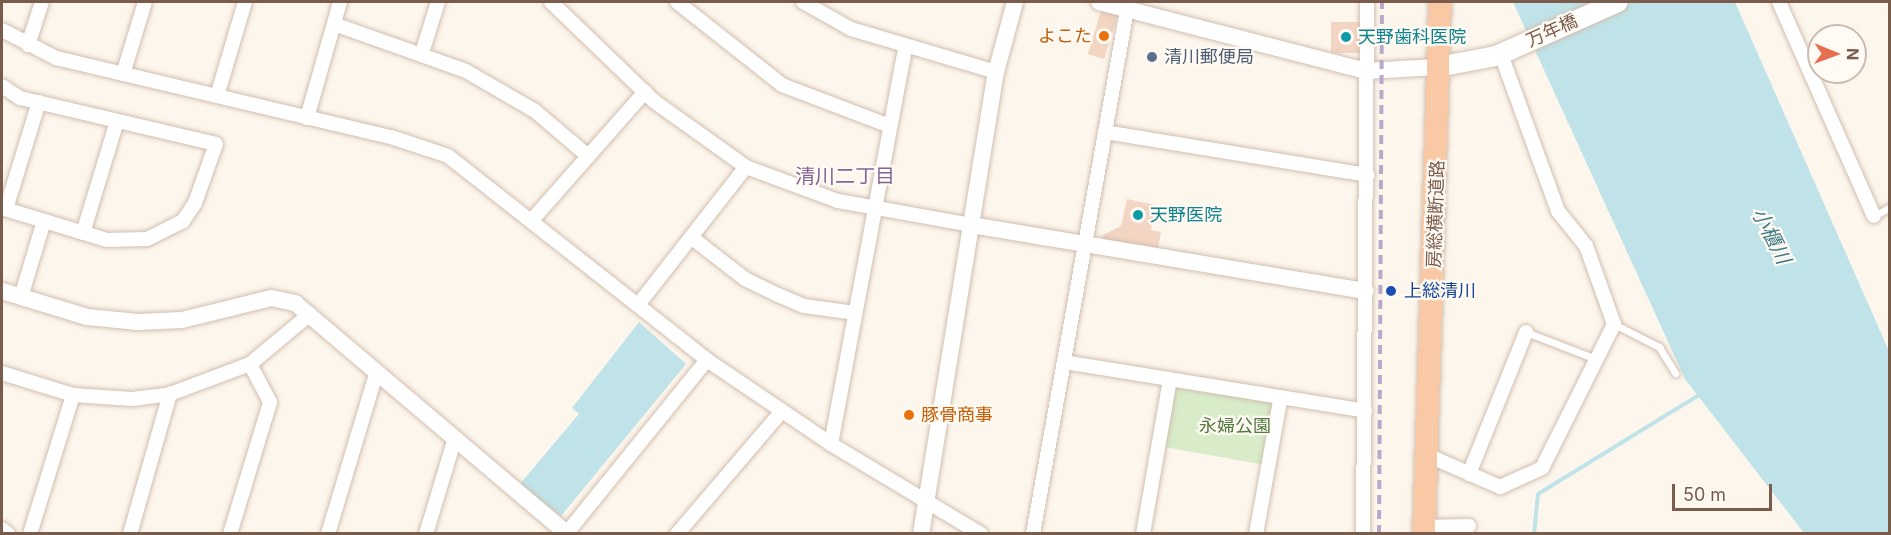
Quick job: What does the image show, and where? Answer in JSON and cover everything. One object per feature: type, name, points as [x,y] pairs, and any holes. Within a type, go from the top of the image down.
[{"type":"highway","name":"房総横断道路","points":[[1424,530],[1440,2]]},
{"type":"main road","name":"万年橋","points":[[1438,67],[1510,50],[1618,2]]},
{"type":"street","points":[[28,45],[42,2]]},
{"type":"street","points":[[123,74],[145,2]]},
{"type":"street","points":[[217,96],[245,2]]},
{"type":"street","points":[[307,118],[340,2]]},
{"type":"street","points":[[422,53],[438,2]]},
{"type":"street","points":[[551,2],[645,92],[746,167],[810,193],[875,209],[1366,291]]},
{"type":"street","points":[[677,2],[782,85],[890,126]]},
{"type":"street","points":[[802,2],[851,28],[905,48],[996,72]]},
{"type":"street","points":[[921,534],[996,72],[1015,2]]},
{"type":"street","points":[[1099,2],[1366,71],[1438,67]]},
{"type":"street","points":[[1363,534],[1367,2]]},
{"type":"street","points":[[1779,2],[1874,216]]},
{"type":"street","points":[[1033,534],[1127,10]]},
{"type":"street","points":[[334,24],[422,53],[511,96],[588,156]]},
{"type":"street","points":[[2,30],[56,58],[307,118],[448,156],[707,360],[831,444],[981,534]]},
{"type":"street","points":[[831,444],[905,48]]},
{"type":"street","points":[[1427,455],[1469,474],[1509,487],[1542,468],[1614,324],[1586,246],[1558,211],[1510,50]]},
{"type":"street","points":[[2,86],[39,102],[216,144],[204,187],[183,221],[156,236],[128,242],[82,233],[4,209],[39,102]]},
{"type":"street","points":[[532,220],[645,92]]},
{"type":"street","points":[[82,233],[117,122]]},
{"type":"street","points":[[1105,132],[1367,175]]},
{"type":"street","points":[[638,305],[746,167]]},
{"type":"street","points":[[21,297],[44,221]]},
{"type":"street","points":[[691,237],[745,279],[778,295],[804,306],[855,313]]},
{"type":"street","points":[[2,291],[87,317],[129,322],[182,320],[271,298],[295,303],[566,533],[707,360]]},
{"type":"street","points":[[2,373],[73,395],[132,399],[170,394],[221,380],[250,364],[310,314]]},
{"type":"street","points":[[1469,474],[1526,332]]},
{"type":"street","points":[[1064,362],[1280,400],[1365,411]]},
{"type":"street","points":[[230,534],[270,402],[250,364]]},
{"type":"street","points":[[328,534],[377,371]]},
{"type":"street","points":[[1143,534],[1170,380]]},
{"type":"street","points":[[130,534],[170,394]]},
{"type":"street","points":[[30,534],[73,395]]},
{"type":"street","points":[[1256,534],[1280,400]]},
{"type":"street","points":[[677,534],[782,411]]},
{"type":"street","points":[[426,534],[455,438]]},
{"type":"street","points":[[1424,530],[1469,525]]},
{"type":"street","points":[[2,530],[8,534]]},
{"type":"lane","points":[[1874,216],[1890,207]]},
{"type":"lane","points":[[1614,324],[1659,348],[1675,373]]},
{"type":"lane","points":[[1526,332],[1597,359]]},
{"type":"green space","name":"永婦公園","points":[[1170,380],[1280,399],[1269,465],[1158,446]]},
{"type":"water","name":"小櫃川","points":[[1513,2],[1735,2],[1889,351],[1889,533],[1804,533],[1685,379]]},
{"type":"water","points":[[639,322],[686,364],[561,516],[519,485],[579,414],[572,408]]},
{"type":"building","name":"よこた","points":[[1101,11],[1117,16],[1104,59],[1088,54]]},
{"type":"building","name":"天野歯科医院","points":[[1331,22],[1361,22],[1361,53],[1331,53]]},
{"type":"building","name":"天野医院","points":[[1127,199],[1155,205],[1151,230],[1161,232],[1157,253],[1101,243],[1103,235],[1121,226]]},
{"type":"building","points":[[1387,283],[1393,283],[1393,297],[1387,297]]},
{"type":"waterway","points":[[1534,534],[1538,494],[1702,393]]},
{"type":"railway","points":[[1379,534],[1382,2]]},
{"type":"place","name":"よこた","points":[[1104,36]]},
{"type":"place","name":"天野歯科医院","points":[[1346,37]]},
{"type":"place","name":"清川郵便局","points":[[1152,57]]},
{"type":"place","name":"天野医院","points":[[1138,215]]},
{"type":"place","name":"上総清川","points":[[1391,291]]},
{"type":"place","name":"豚骨商事","points":[[909,415]]},
{"type":"district","name":"清川二丁目","points":[[845,176]]}]
